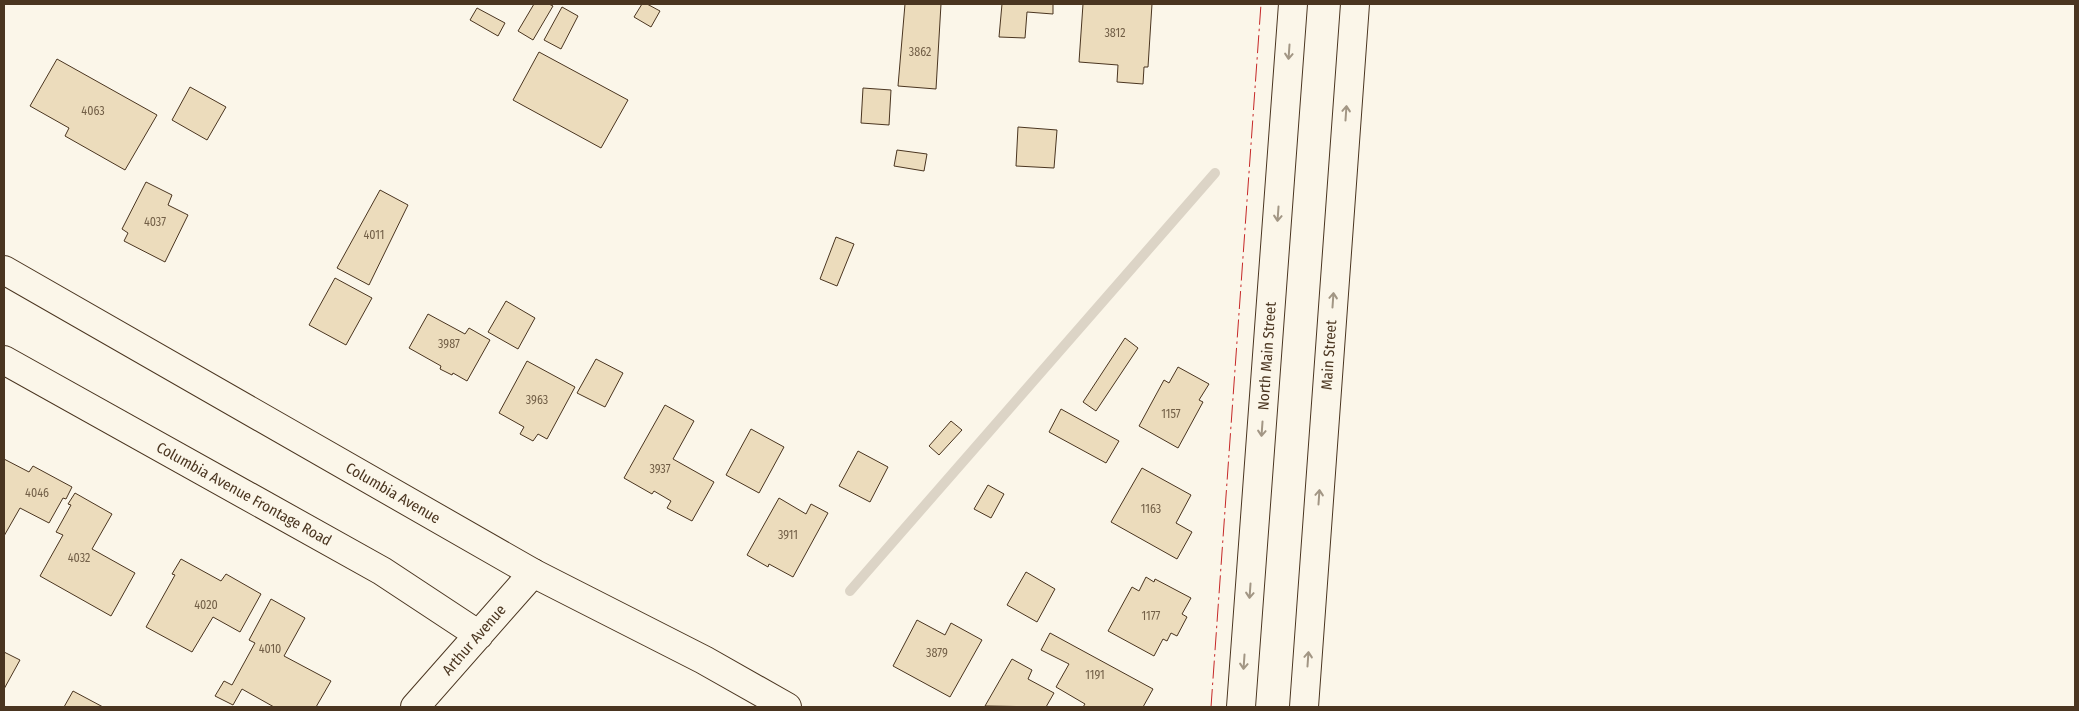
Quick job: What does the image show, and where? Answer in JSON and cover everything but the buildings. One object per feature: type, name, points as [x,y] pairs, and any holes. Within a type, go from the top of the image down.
[{"type":"street","name":"North Main Street","points":[[1241,707],[1293,4]]},
{"type":"street","name":"Main Street","points":[[1304,707],[1355,4]]},
{"type":"street","name":"Columbia Avenue","points":[[4,270],[533,573],[704,660],[787,707]]},
{"type":"street","name":"Columbia Avenue Frontage Road","points":[[4,360],[382,571],[479,635]]},
{"type":"street","name":"Arthur Avenue","points":[[415,707],[533,573]]},
{"type":"waterway","points":[[850,591],[1215,173]]},
{"type":"power","points":[[1211,707],[1261,4]]}]
